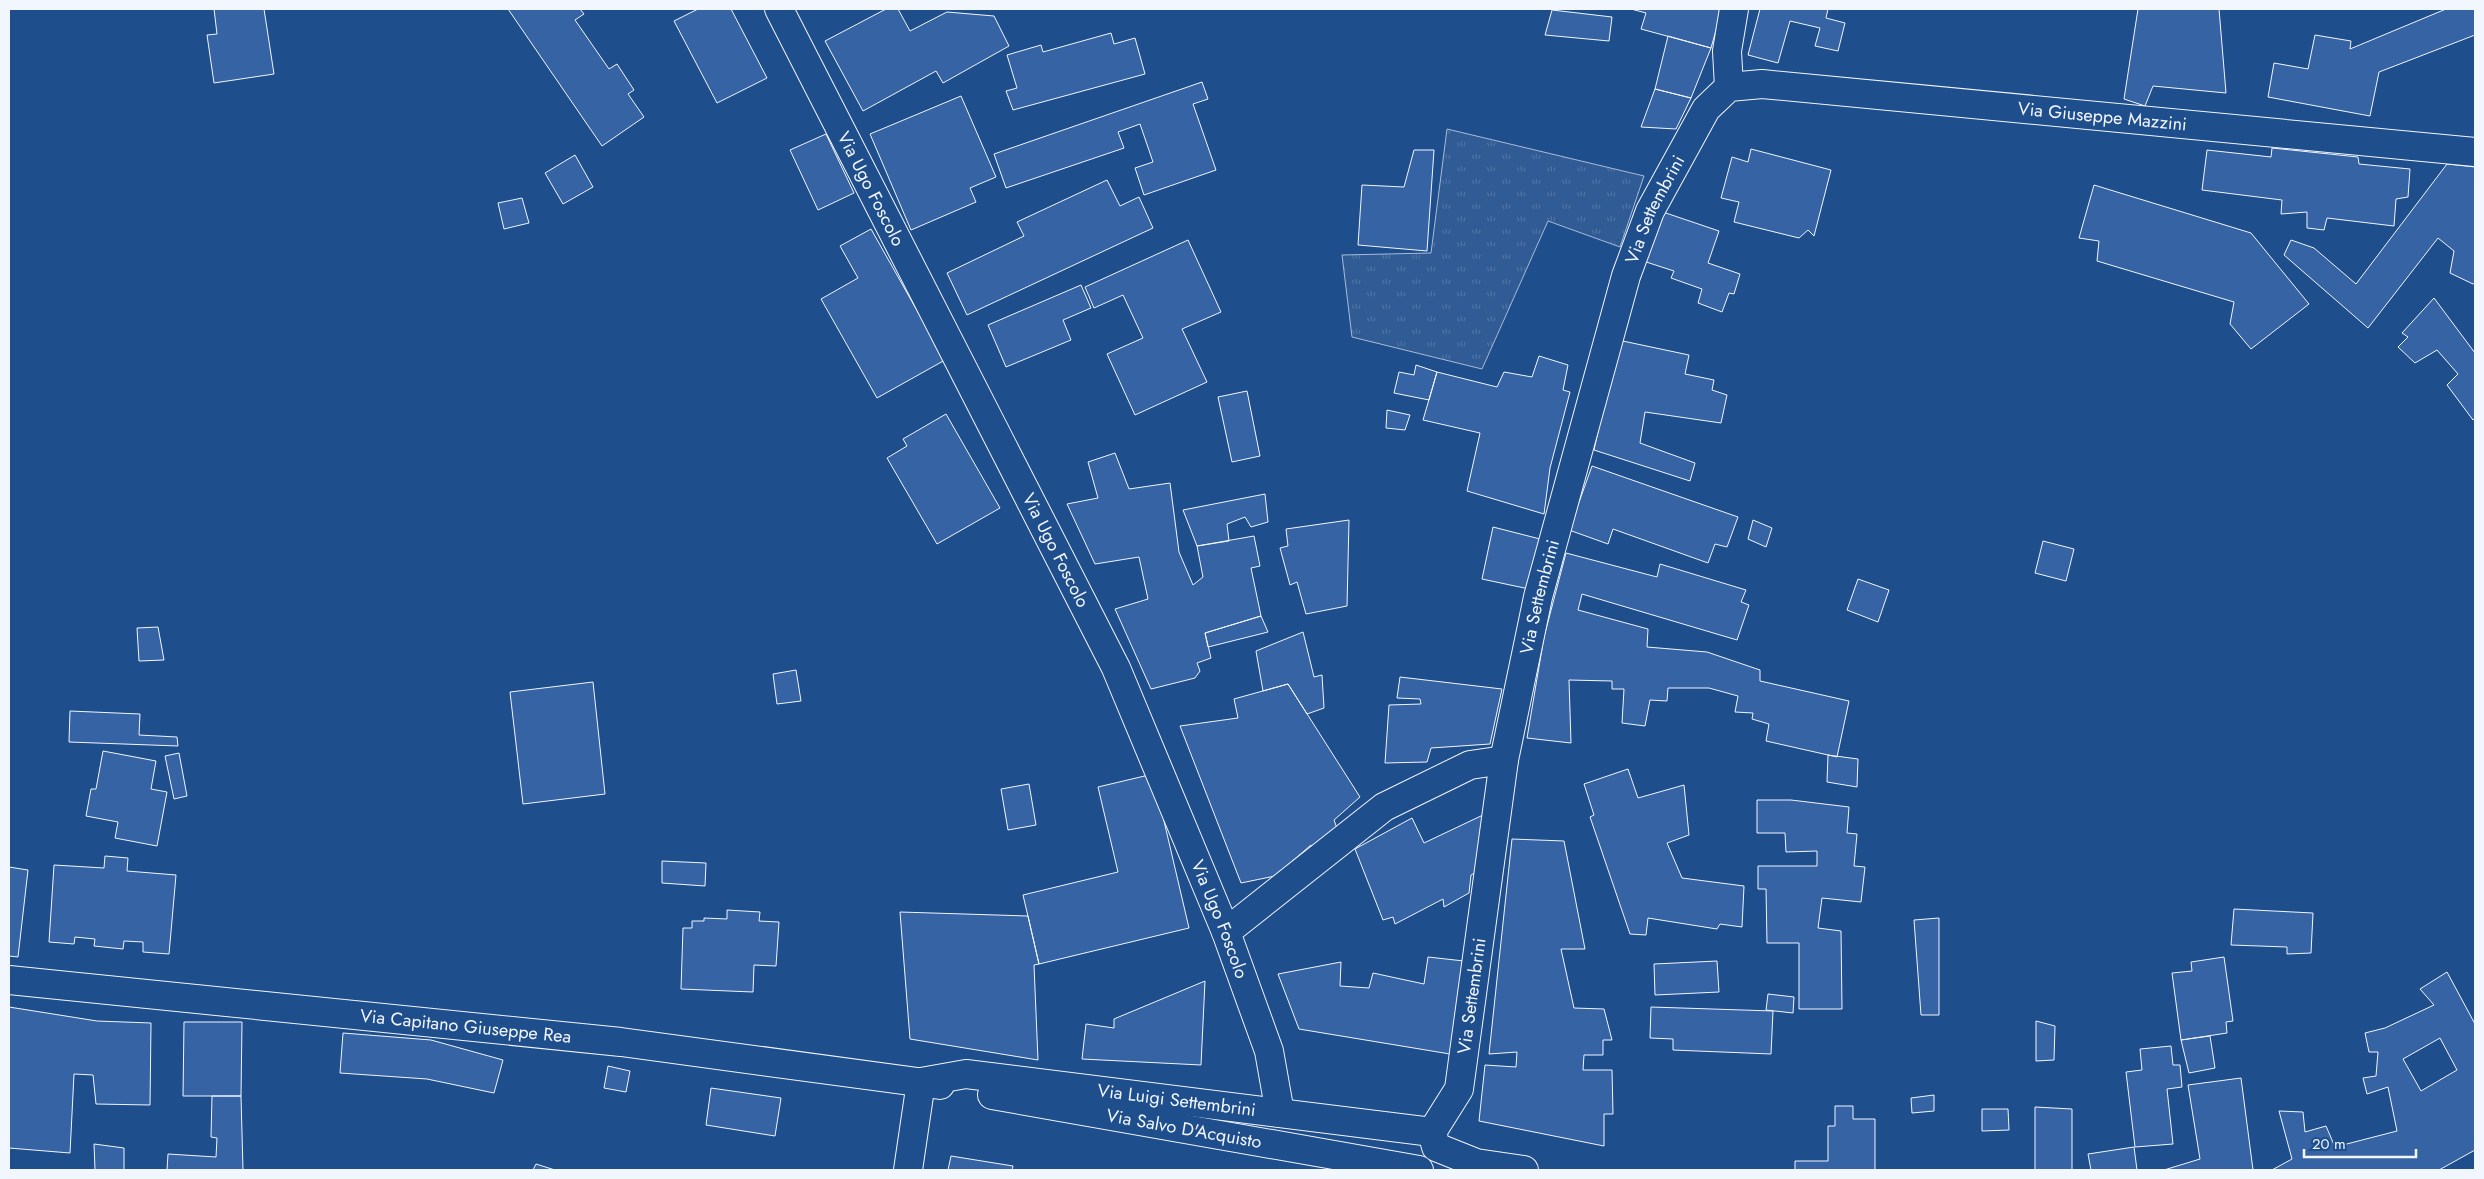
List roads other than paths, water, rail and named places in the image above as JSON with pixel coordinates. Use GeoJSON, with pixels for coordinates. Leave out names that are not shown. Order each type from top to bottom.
{"type":"FeatureCollection","features":[{"type":"Feature","properties":{"kind":"street","name":"Via Ugo Foscolo"},"geometry":{"type":"LineString","coordinates":[[779,9],[1116,668],[1226,932],[1269,1051],[1280,1113]]}},
{"type":"Feature","properties":{"kind":"street"},"geometry":{"type":"LineString","coordinates":[[1729,87],[1727,51],[1734,9]]}},
{"type":"Feature","properties":{"kind":"street","name":"Via Giuseppe Mazzini"},"geometry":{"type":"LineString","coordinates":[[1729,87],[1762,84],[2475,152]]}},
{"type":"Feature","properties":{"kind":"street","name":"Via Settembrini"},"geometry":{"type":"LineString","coordinates":[[1432,1132],[1460,1089],[1504,760],[1538,597],[1626,276],[1650,211],[1706,109],[1729,87]]}},
{"type":"Feature","properties":{"kind":"street"},"geometry":{"type":"LineString","coordinates":[[1226,932],[1384,807],[1470,765],[1504,760]]}},
{"type":"Feature","properties":{"kind":"street","name":"Via Capitano Giuseppe Rea"},"geometry":{"type":"LineString","coordinates":[[9,980],[611,1041],[921,1082]]}},
{"type":"Feature","properties":{"kind":"street","name":"Via Luigi Settembrini"},"geometry":{"type":"LineString","coordinates":[[921,1082],[966,1074],[1432,1132]]}},
{"type":"Feature","properties":{"kind":"street"},"geometry":{"type":"LineString","coordinates":[[908,1170],[921,1082]]}},
{"type":"Feature","properties":{"kind":"street","name":"Via Salvo D'Acquisto"},"geometry":{"type":"LineString","coordinates":[[921,1082],[1419,1170]]}},
{"type":"Feature","properties":{"kind":"street"},"geometry":{"type":"LineString","coordinates":[[1432,1132],[1436,1147],[1476,1163],[1524,1170]]}}]}
